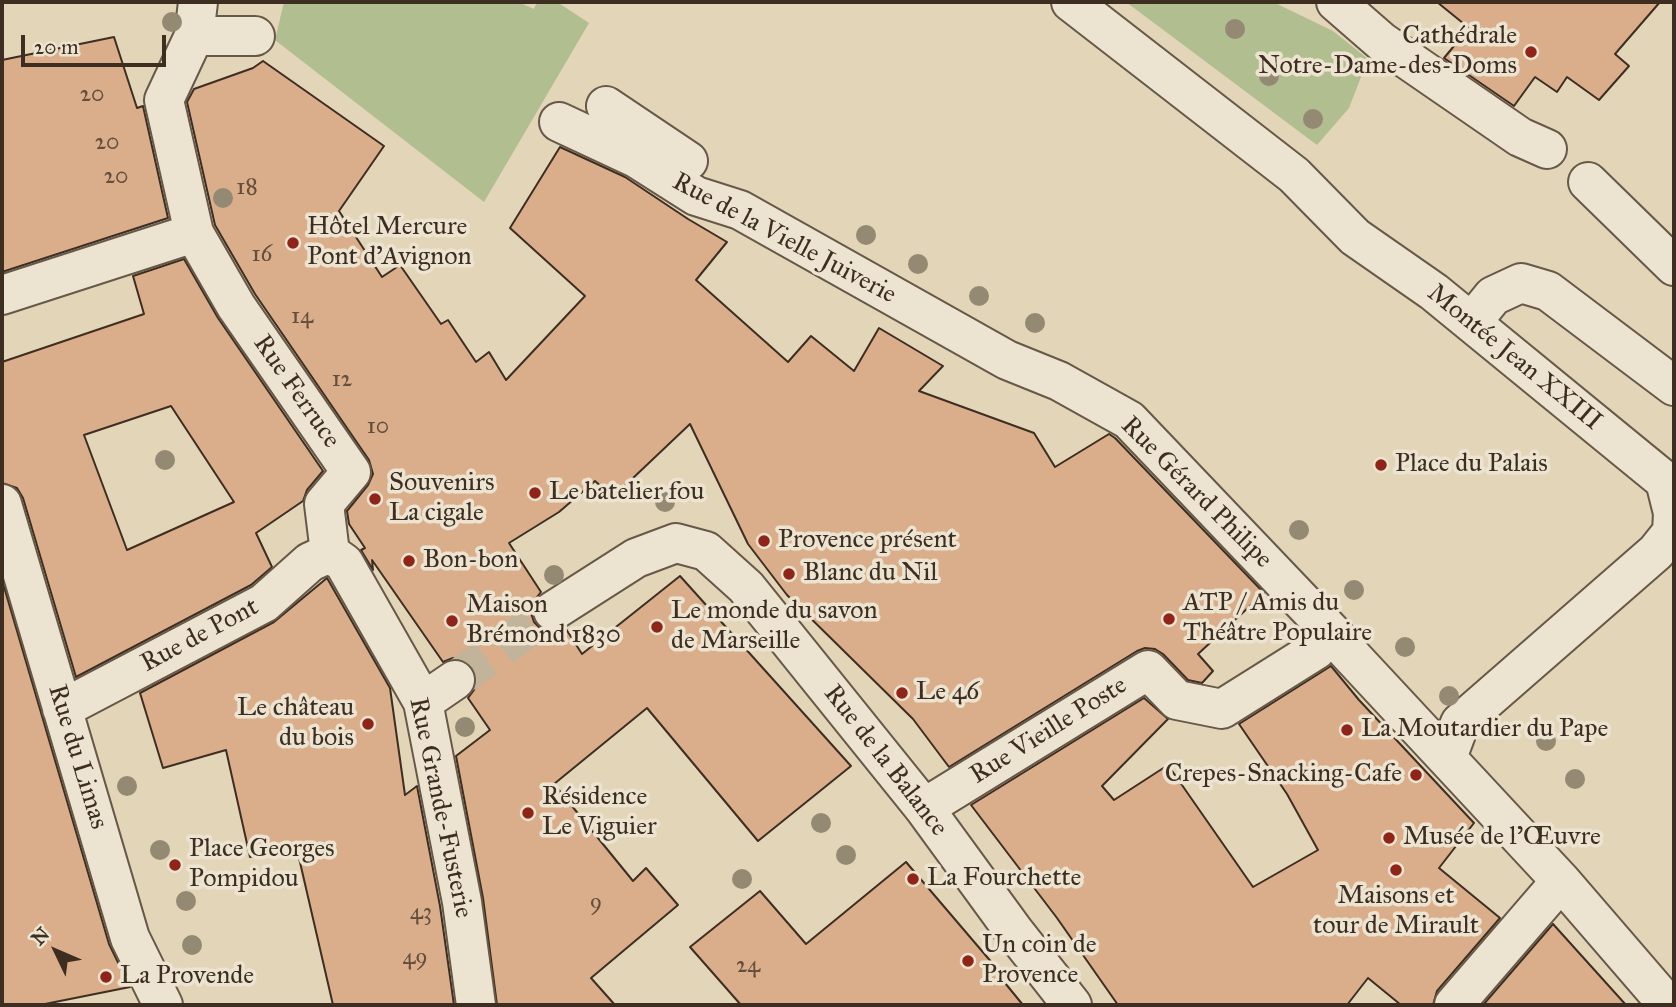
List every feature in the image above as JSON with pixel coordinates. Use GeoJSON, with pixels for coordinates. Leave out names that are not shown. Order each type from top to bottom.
{"type":"FeatureCollection","features":[{"type":"Feature","properties":{"kind":"street","name":"Montée Jean XXIII"},"geometry":{"type":"LineString","coordinates":[[1071,2],[1294,175],[1354,237],[1434,292],[1665,481],[1673,513],[1672,532],[1656,552],[1460,723],[1447,758]]}},
{"type":"Feature","properties":{"kind":"street"},"geometry":{"type":"LineString","coordinates":[[1336,2],[1382,42],[1520,137],[1547,149]]}},
{"type":"Feature","properties":{"kind":"street"},"geometry":{"type":"LineString","coordinates":[[196,19],[255,36]]}},
{"type":"Feature","properties":{"kind":"street","name":"Rue Ferruce"},"geometry":{"type":"LineString","coordinates":[[196,19],[164,100],[194,233],[236,306],[351,472],[324,503],[330,553]]}},
{"type":"Feature","properties":{"kind":"street"},"geometry":{"type":"LineString","coordinates":[[606,106],[710,176],[740,210]]}},
{"type":"Feature","properties":{"kind":"street","name":"Rue de la Vielle Juiverie"},"geometry":{"type":"LineString","coordinates":[[559,122],[636,158],[696,197],[740,210],[1007,360]]}},
{"type":"Feature","properties":{"kind":"street"},"geometry":{"type":"LineString","coordinates":[[1588,182],[1674,266]]}},
{"type":"Feature","properties":{"kind":"street"},"geometry":{"type":"LineString","coordinates":[[2,295],[194,233]]}},
{"type":"Feature","properties":{"kind":"street"},"geometry":{"type":"LineString","coordinates":[[1472,323],[1493,296],[1521,283],[1548,291],[1674,386]]}},
{"type":"Feature","properties":{"kind":"street","name":"Rue Gérard Philipe"},"geometry":{"type":"LineString","coordinates":[[1007,360],[1059,381],[1129,420],[1336,637],[1561,881],[1668,1005]]}},
{"type":"Feature","properties":{"kind":"street","name":"Rue du Limas"},"geometry":{"type":"LineString","coordinates":[[2,504],[131,938],[154,1003]]}},
{"type":"Feature","properties":{"kind":"street","name":"Rue de la Balance"},"geometry":{"type":"LineString","coordinates":[[553,611],[636,558],[676,544],[706,551],[746,587],[924,808],[1013,930],[1072,1005]]}},
{"type":"Feature","properties":{"kind":"street","name":"Rue Grande-Fusterie"},"geometry":{"type":"LineString","coordinates":[[330,553],[344,563],[423,702],[462,902],[476,1005]]}},
{"type":"Feature","properties":{"kind":"street","name":"Rue de Pont"},"geometry":{"type":"LineString","coordinates":[[62,709],[264,603],[310,562],[330,553]]}},
{"type":"Feature","properties":{"kind":"street","name":"Rue Vieille Poste"},"geometry":{"type":"LineString","coordinates":[[924,808],[1148,670],[1177,700],[1222,709],[1316,650]]}},
{"type":"Feature","properties":{"kind":"street"},"geometry":{"type":"LineString","coordinates":[[423,702],[455,680]]}},
{"type":"Feature","properties":{"kind":"street"},"geometry":{"type":"LineString","coordinates":[[1454,1005],[1561,881]]}},
{"type":"Feature","properties":{"kind":"green space"},"geometry":{"type":"Polygon","coordinates":[[[284,2],[518,2],[534,9],[537,2],[557,2],[589,23],[484,202],[275,40],[284,2]]]}},
{"type":"Feature","properties":{"kind":"green space"},"geometry":{"type":"Polygon","coordinates":[[[1126,2],[1273,2],[1333,31],[1368,59],[1349,108],[1317,145],[1126,2]]]}},
{"type":"Feature","properties":{"kind":"building","name":"Cathédrale Notre-Dame-des-Doms"},"geometry":{"type":"Polygon","coordinates":[[[1437,2],[1660,2],[1615,54],[1629,66],[1599,100],[1567,77],[1557,92],[1535,77],[1514,106],[1444,58],[1469,28],[1437,2]]]}},
{"type":"Feature","properties":{"kind":"building"},"geometry":{"type":"Polygon","coordinates":[[[114,37],[137,108],[143,106],[168,218],[2,272],[2,60],[114,37]]]}},
{"type":"Feature","properties":{"kind":"building"},"geometry":{"type":"Polygon","coordinates":[[[263,61],[384,146],[339,211],[382,277],[400,265],[441,324],[448,320],[476,362],[489,352],[506,380],[585,296],[510,228],[560,147],[625,177],[727,242],[696,280],[788,362],[811,336],[854,371],[879,328],[943,366],[919,391],[1034,433],[1055,467],[1109,434],[1264,593],[1198,654],[1213,671],[1202,683],[1188,680],[1163,654],[1155,649],[1145,648],[949,767],[913,719],[787,595],[748,544],[690,424],[613,497],[595,481],[559,512],[509,543],[541,592],[533,602],[531,613],[534,622],[542,630],[553,633],[566,629],[582,654],[680,576],[851,766],[758,841],[647,708],[554,784],[633,881],[646,868],[678,905],[591,978],[615,1005],[497,1005],[483,898],[456,756],[490,730],[468,698],[477,679],[473,668],[464,660],[453,658],[443,662],[372,560],[373,570],[361,550],[365,548],[349,524],[347,511],[368,485],[373,474],[369,460],[255,294],[215,225],[187,102],[194,89],[253,68],[263,61]]]}},
{"type":"Feature","properties":{"kind":"building"},"geometry":{"type":"Polygon","coordinates":[[[184,259],[218,318],[323,471],[307,490],[303,501],[256,533],[272,567],[251,585],[76,677],[23,498],[17,488],[2,483],[2,362],[144,314],[133,276],[184,259]],[[171,406],[84,435],[127,550],[234,502],[171,406]]]}},
{"type":"Feature","properties":{"kind":"building"},"geometry":{"type":"Polygon","coordinates":[[[327,578],[390,688],[405,795],[417,786],[440,906],[454,1005],[333,1005],[296,845],[250,857],[226,750],[163,768],[140,693],[274,622],[327,578]]]}},
{"type":"Feature","properties":{"kind":"building"},"geometry":{"type":"Polygon","coordinates":[[[2,580],[109,944],[130,987],[40,1005],[2,1005],[2,580]]]}},
{"type":"Feature","properties":{"kind":"building"},"geometry":{"type":"Polygon","coordinates":[[[1331,666],[1359,700],[1474,823],[1439,868],[1500,918],[1437,991],[1433,1005],[1401,1005],[1368,978],[1347,1005],[1118,1005],[1057,918],[971,805],[1144,698],[1168,719],[1102,786],[1114,800],[1168,765],[1253,887],[1318,850],[1287,794],[1239,724],[1331,666]]]}},
{"type":"Feature","properties":{"kind":"building"},"geometry":{"type":"Polygon","coordinates":[[[906,862],[999,971],[996,972],[1023,1005],[741,1005],[690,947],[760,891],[806,944],[906,862]]]}},
{"type":"Feature","properties":{"kind":"building"},"geometry":{"type":"Polygon","coordinates":[[[1553,924],[1626,1005],[1483,1005],[1553,924]]]}},
{"type":"Feature","properties":{"kind":"tunnel"},"geometry":{"type":"LineString","coordinates":[[455,680],[553,611]]}},
{"type":"Feature","properties":{"kind":"place","name":"Cathédrale Notre-Dame-des-Doms"},"geometry":{"type":"Point","coordinates":[1531,52]}},
{"type":"Feature","properties":{"kind":"place","name":"Hôtel Mercure Pont d'Avignon"},"geometry":{"type":"Point","coordinates":[293,243]}},
{"type":"Feature","properties":{"kind":"place","name":"Place du Palais"},"geometry":{"type":"Point","coordinates":[1381,465]}},
{"type":"Feature","properties":{"kind":"place","name":"Le batelier fou"},"geometry":{"type":"Point","coordinates":[535,493]}},
{"type":"Feature","properties":{"kind":"place","name":"Souvenirs La cigale"},"geometry":{"type":"Point","coordinates":[375,499]}},
{"type":"Feature","properties":{"kind":"place","name":"Provence présent"},"geometry":{"type":"Point","coordinates":[764,541]}},
{"type":"Feature","properties":{"kind":"place","name":"Bon-bon"},"geometry":{"type":"Point","coordinates":[409,561]}},
{"type":"Feature","properties":{"kind":"place","name":"Blanc du Nil"},"geometry":{"type":"Point","coordinates":[789,574]}},
{"type":"Feature","properties":{"kind":"place","name":"ATP / Amis du Théâtre Populaire"},"geometry":{"type":"Point","coordinates":[1169,619]}},
{"type":"Feature","properties":{"kind":"place","name":"Maison Brémond 1830"},"geometry":{"type":"Point","coordinates":[452,621]}},
{"type":"Feature","properties":{"kind":"place","name":"Le monde du savon de Marseille"},"geometry":{"type":"Point","coordinates":[657,627]}},
{"type":"Feature","properties":{"kind":"place","name":"Le 46"},"geometry":{"type":"Point","coordinates":[902,693]}},
{"type":"Feature","properties":{"kind":"place","name":"Le château du bois"},"geometry":{"type":"Point","coordinates":[368,724]}},
{"type":"Feature","properties":{"kind":"place","name":"La Moutardier du Pape"},"geometry":{"type":"Point","coordinates":[1347,730]}},
{"type":"Feature","properties":{"kind":"place","name":"Crepes-Snacking-Cafe"},"geometry":{"type":"Point","coordinates":[1416,775]}},
{"type":"Feature","properties":{"kind":"place","name":"Résidence Le Viguier"},"geometry":{"type":"Point","coordinates":[528,813]}},
{"type":"Feature","properties":{"kind":"place","name":"Musée de l'Œuvre"},"geometry":{"type":"Point","coordinates":[1389,838]}},
{"type":"Feature","properties":{"kind":"place","name":"Place Georges Pompidou"},"geometry":{"type":"Point","coordinates":[175,865]}},
{"type":"Feature","properties":{"kind":"place","name":"Maisons et tour de Mirault"},"geometry":{"type":"Point","coordinates":[1396,870]}},
{"type":"Feature","properties":{"kind":"place","name":"La Fourchette"},"geometry":{"type":"Point","coordinates":[913,879]}},
{"type":"Feature","properties":{"kind":"place","name":"Un coin de Provence"},"geometry":{"type":"Point","coordinates":[968,961]}},
{"type":"Feature","properties":{"kind":"place","name":"La Provende"},"geometry":{"type":"Point","coordinates":[106,977]}}]}
